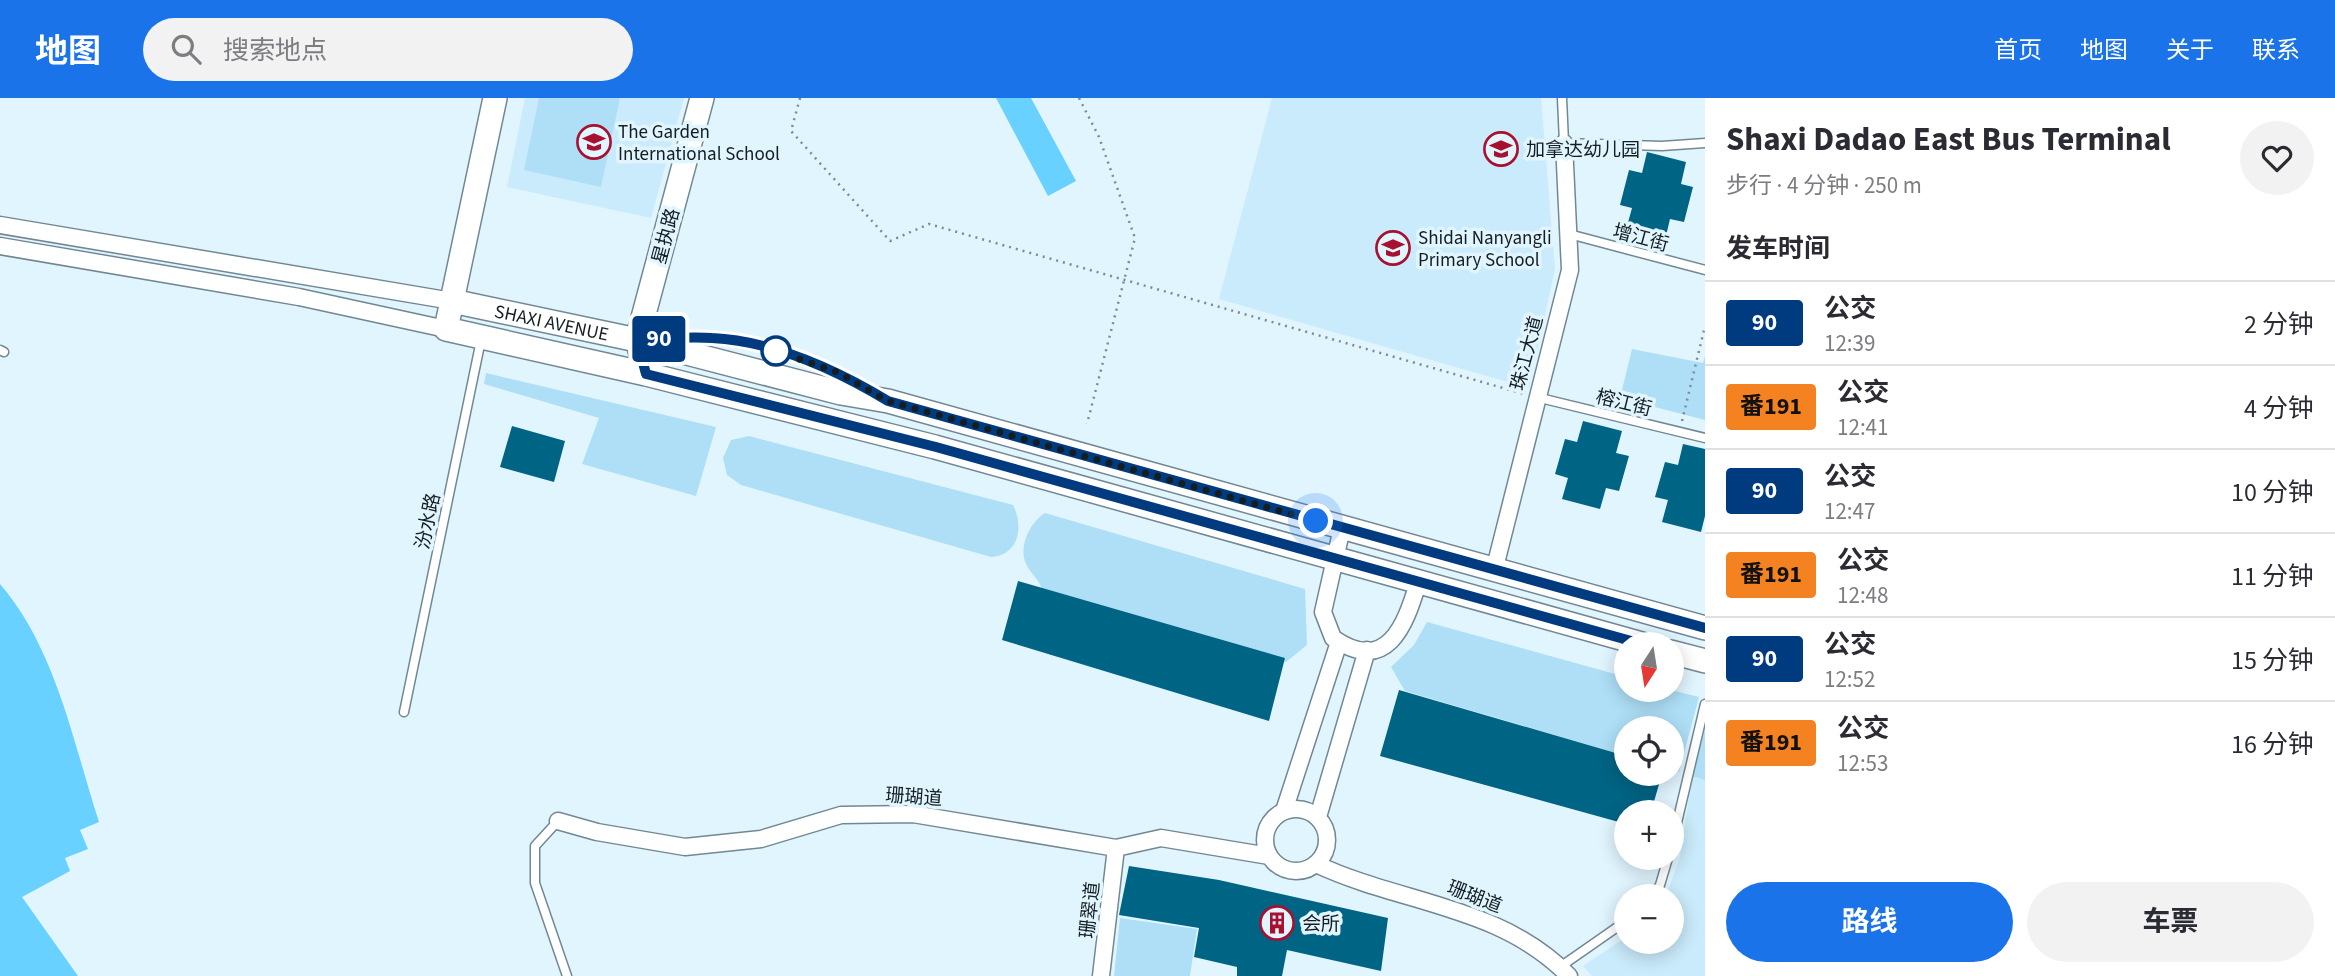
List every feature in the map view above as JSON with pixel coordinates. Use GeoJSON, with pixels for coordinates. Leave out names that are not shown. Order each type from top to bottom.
{"type":"FeatureCollection","features":[{"type":"Feature","properties":{"kind":"main road"},"geometry":{"type":"LineString","coordinates":[[446,329],[495,98]]}},
{"type":"Feature","properties":{"kind":"main road","name":"星执路"},"geometry":{"type":"LineString","coordinates":[[646,374],[637,340],[702,98]]}},
{"type":"Feature","properties":{"kind":"main road","name":"SHAXI AVENUE"},"geometry":{"type":"LineString","coordinates":[[452,302],[637,340],[841,393],[888,401],[1705,628]]}},
{"type":"Feature","properties":{"kind":"main road","name":"SHAXI AVENUE"},"geometry":{"type":"LineString","coordinates":[[446,329],[646,374],[936,447],[1614,636]]}},
{"type":"Feature","properties":{"kind":"main road"},"geometry":{"type":"LineString","coordinates":[[1684,655],[1705,661]]}},
{"type":"Feature","properties":{"kind":"street","name":"珠江大道"},"geometry":{"type":"LineString","coordinates":[[1494,571],[1535,397],[1570,270],[1564,143]]}},
{"type":"Feature","properties":{"kind":"street"},"geometry":{"type":"LineString","coordinates":[[0,225],[452,302]]}},
{"type":"Feature","properties":{"kind":"street"},"geometry":{"type":"LineString","coordinates":[[0,246],[299,297],[446,329]]}},
{"type":"Feature","properties":{"kind":"street"},"geometry":{"type":"LineString","coordinates":[[1342,528],[1323,612],[1328,630],[1339,642],[1367,650],[1386,647],[1394,640],[1407,618],[1418,583]]}},
{"type":"Feature","properties":{"kind":"street"},"geometry":{"type":"LineString","coordinates":[[1284,811],[1339,642]]}},
{"type":"Feature","properties":{"kind":"street"},"geometry":{"type":"LineString","coordinates":[[1318,817],[1367,650]]}},
{"type":"Feature","properties":{"kind":"street"},"geometry":{"type":"LineString","coordinates":[[1302,810],[1318,817],[1325,828],[1327,841],[1324,854],[1316,864],[1304,870],[1291,871],[1279,866],[1269,856],[1265,844],[1267,830],[1273,819],[1284,811],[1302,810]]}},
{"type":"Feature","properties":{"kind":"street","name":"珊瑚道"},"geometry":{"type":"LineString","coordinates":[[558,821],[597,832],[685,847],[761,839],[841,815],[912,814],[1116,848],[1161,838],[1269,856]]}},
{"type":"Feature","properties":{"kind":"street","name":"珊翠道"},"geometry":{"type":"LineString","coordinates":[[1101,976],[1116,848]]}},
{"type":"Feature","properties":{"kind":"street","name":"珊瑚道"},"geometry":{"type":"LineString","coordinates":[[1316,864],[1352,881],[1479,917],[1529,943],[1564,971]]}},
{"type":"Feature","properties":{"kind":"lane"},"geometry":{"type":"LineString","coordinates":[[1562,98],[1564,143],[1662,146],[1705,143]]}},
{"type":"Feature","properties":{"kind":"lane","name":"增江街"},"geometry":{"type":"LineString","coordinates":[[1569,234],[1705,270]]}},
{"type":"Feature","properties":{"kind":"lane","name":"汾水路"},"geometry":{"type":"LineString","coordinates":[[404,712],[481,337]]}},
{"type":"Feature","properties":{"kind":"lane","name":"榕江街"},"geometry":{"type":"LineString","coordinates":[[1535,397],[1705,438]]}},
{"type":"Feature","properties":{"kind":"lane"},"geometry":{"type":"LineString","coordinates":[[1682,800],[1705,704]]}},
{"type":"Feature","properties":{"kind":"lane"},"geometry":{"type":"LineString","coordinates":[[558,821],[535,846],[535,883],[567,976]]}},
{"type":"Feature","properties":{"kind":"lane"},"geometry":{"type":"LineString","coordinates":[[1564,971],[1614,931]]}},
{"type":"Feature","properties":{"kind":"path"},"geometry":{"type":"LineString","coordinates":[[800,98],[791,131],[890,241],[929,223],[1535,397]]}},
{"type":"Feature","properties":{"kind":"path"},"geometry":{"type":"LineString","coordinates":[[1079,98],[1099,137],[1135,238],[1087,424]]}},
{"type":"Feature","properties":{"kind":"path"},"geometry":{"type":"LineString","coordinates":[[1679,432],[1705,326]]}},
{"type":"Feature","properties":{"kind":"shaded area","name":"The Garden International School"},"geometry":{"type":"Polygon","coordinates":[[[525,98],[684,98],[651,218],[507,187],[525,98]]]}},
{"type":"Feature","properties":{"kind":"shaded area"},"geometry":{"type":"Polygon","coordinates":[[[539,98],[620,98],[601,187],[524,170],[539,98]]]}},
{"type":"Feature","properties":{"kind":"shaded area","name":"Shidai Nanyangli Primary School"},"geometry":{"type":"Polygon","coordinates":[[[1272,98],[1541,98],[1555,269],[1529,388],[1219,299],[1272,98]]]}},
{"type":"Feature","properties":{"kind":"shaded area"},"geometry":{"type":"Polygon","coordinates":[[[1632,349],[1703,363],[1705,356],[1705,420],[1620,398],[1632,349]]]}},
{"type":"Feature","properties":{"kind":"shaded area"},"geometry":{"type":"Polygon","coordinates":[[[486,373],[716,427],[696,496],[582,464],[599,418],[484,384],[486,373]]]}},
{"type":"Feature","properties":{"kind":"shaded area"},"geometry":{"type":"Polygon","coordinates":[[[749,436],[1013,505],[1018,522],[1017,538],[1008,551],[991,557],[741,485],[727,475],[723,458],[731,440],[749,436]]]}},
{"type":"Feature","properties":{"kind":"shaded area"},"geometry":{"type":"Polygon","coordinates":[[[1045,513],[1305,589],[1307,645],[1286,662],[1043,594],[1026,564],[1023,550],[1030,529],[1045,513]]]}},
{"type":"Feature","properties":{"kind":"shaded area"},"geometry":{"type":"Polygon","coordinates":[[[1427,622],[1614,674],[1614,702],[1684,702],[1684,693],[1699,697],[1684,753],[1684,716],[1614,716],[1614,752],[1405,691],[1391,667],[1414,645],[1427,622]]]}},
{"type":"Feature","properties":{"kind":"shaded area"},"geometry":{"type":"Polygon","coordinates":[[[1705,729],[1705,780],[1692,776],[1705,729]]]}},
{"type":"Feature","properties":{"kind":"shaded area"},"geometry":{"type":"Polygon","coordinates":[[[1692,776],[1705,780],[1705,976],[1592,976],[1583,966],[1614,945],[1614,954],[1684,954],[1684,884],[1670,884],[1675,870],[1684,870],[1684,830],[1692,776]]]}},
{"type":"Feature","properties":{"kind":"shaded area"},"geometry":{"type":"Polygon","coordinates":[[[1120,918],[1197,929],[1190,976],[1114,976],[1120,918]]]}},
{"type":"Feature","properties":{"kind":"water"},"geometry":{"type":"Polygon","coordinates":[[[996,98],[1031,98],[1076,181],[1048,196],[996,98]]]}},
{"type":"Feature","properties":{"kind":"water"},"geometry":{"type":"Polygon","coordinates":[[[0,584],[35,637],[49,667],[61,697],[99,822],[80,830],[88,849],[65,858],[70,871],[22,897],[78,976],[0,976],[0,584]]]}},
{"type":"Feature","properties":{"kind":"building"},"geometry":{"type":"Polygon","coordinates":[[[1647,152],[1686,162],[1681,184],[1693,187],[1684,222],[1670,219],[1665,240],[1626,230],[1632,208],[1620,205],[1629,170],[1642,173],[1647,152]]]}},
{"type":"Feature","properties":{"kind":"building"},"geometry":{"type":"Polygon","coordinates":[[[1583,421],[1622,431],[1616,453],[1629,456],[1619,491],[1606,488],[1600,509],[1562,499],[1568,478],[1555,474],[1565,439],[1577,442],[1583,421]]]}},
{"type":"Feature","properties":{"kind":"building"},"geometry":{"type":"Polygon","coordinates":[[[512,426],[565,441],[554,482],[500,467],[512,426]]]}},
{"type":"Feature","properties":{"kind":"building"},"geometry":{"type":"Polygon","coordinates":[[[1683,444],[1705,449],[1705,516],[1701,532],[1662,522],[1668,500],[1655,497],[1665,462],[1678,465],[1683,444]]]}},
{"type":"Feature","properties":{"kind":"building"},"geometry":{"type":"Polygon","coordinates":[[[1018,581],[1285,658],[1269,721],[1002,640],[1018,581]]]}},
{"type":"Feature","properties":{"kind":"building"},"geometry":{"type":"Polygon","coordinates":[[[1399,690],[1614,753],[1614,786],[1659,786],[1654,800],[1614,800],[1614,821],[1380,756],[1399,690]]]}},
{"type":"Feature","properties":{"kind":"building","name":"会所"},"geometry":{"type":"Polygon","coordinates":[[[1129,866],[1219,880],[1388,918],[1381,971],[1287,950],[1282,976],[1237,976],[1237,967],[1194,957],[1199,928],[1119,915],[1129,866]]]}},
{"type":"Feature","properties":{"kind":"bus line","name":"90"},"geometry":{"type":"LineString","coordinates":[[1614,636],[936,447],[646,374],[637,340],[711,338],[732,340],[776,351],[837,372],[888,401],[1705,628]]}},
{"type":"Feature","properties":{"kind":"place","name":"The Garden International School"},"geometry":{"type":"Point","coordinates":[594,142]}},
{"type":"Feature","properties":{"kind":"place","name":"加拿达幼儿园"},"geometry":{"type":"Point","coordinates":[1501,149]}},
{"type":"Feature","properties":{"kind":"place","name":"Shidai Nanyangli Primary School"},"geometry":{"type":"Point","coordinates":[1393,248]}},
{"type":"Feature","properties":{"kind":"place","name":"会所"},"geometry":{"type":"Point","coordinates":[1277,923]}},
{"type":"Feature","properties":{"kind":"route"},"geometry":{"type":"LineString","coordinates":[[776,351],[837,372],[888,401],[1316,521]]}}]}
